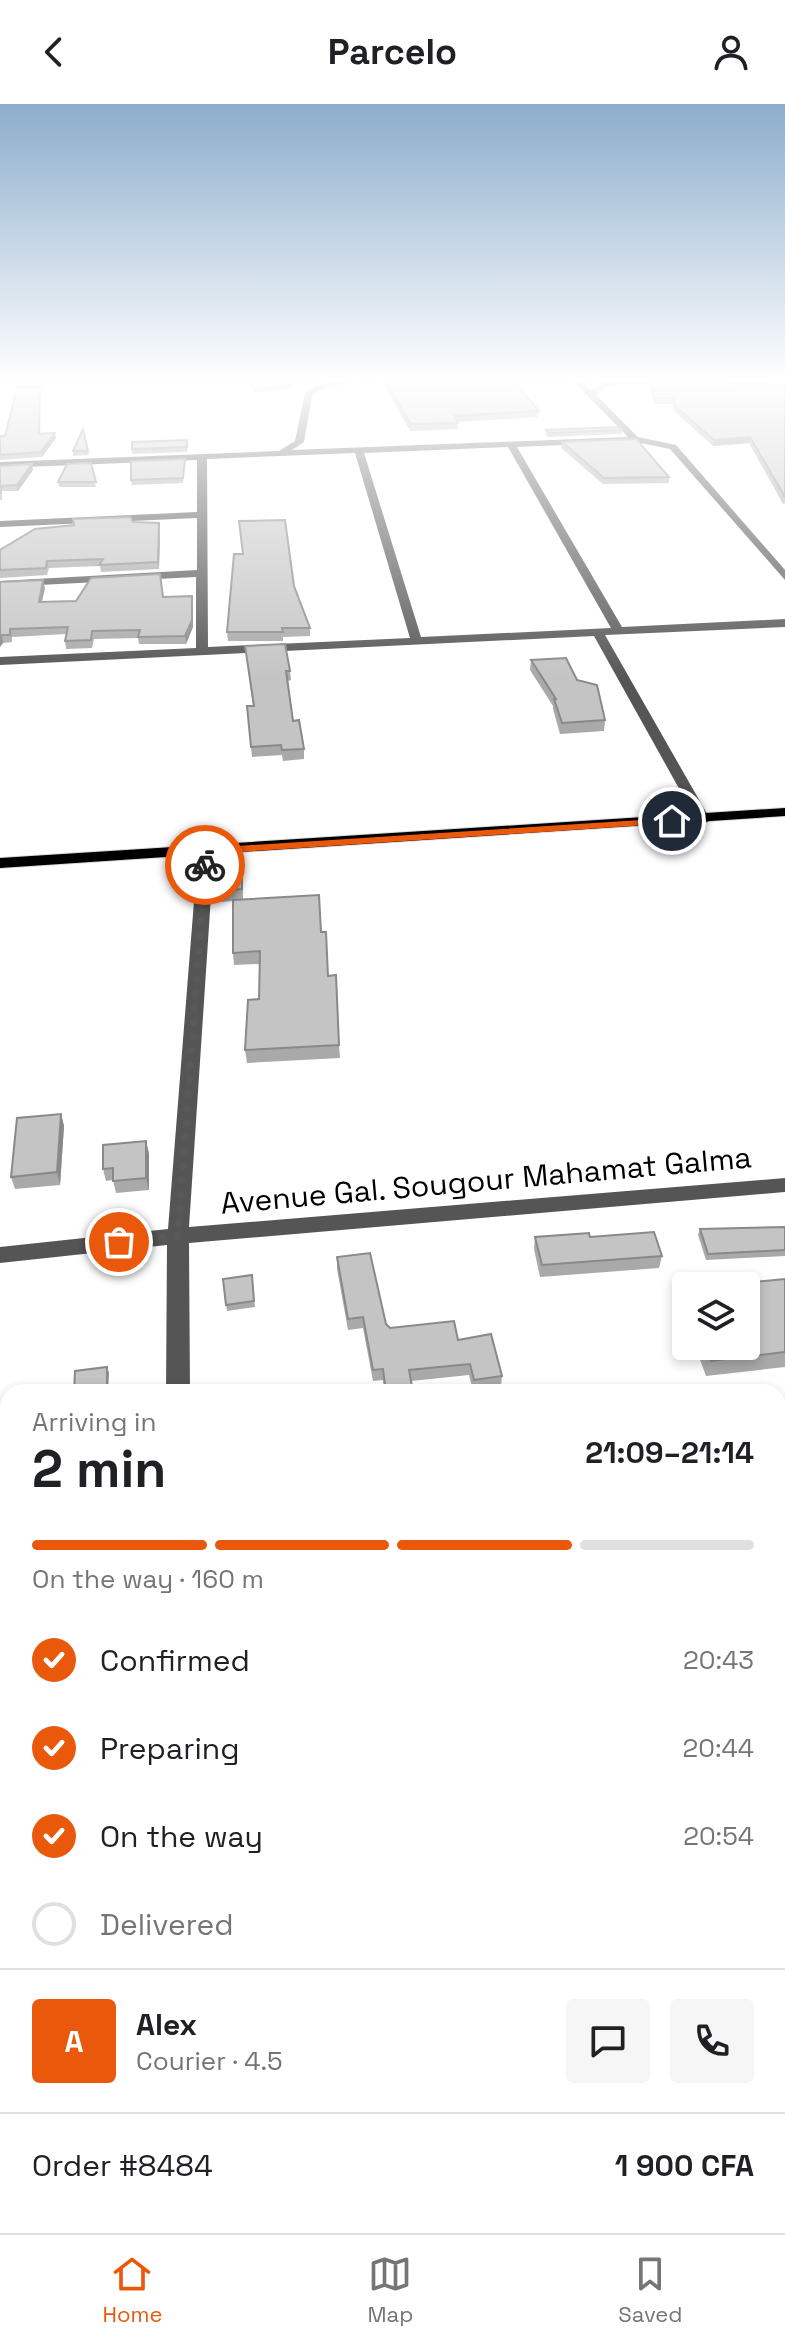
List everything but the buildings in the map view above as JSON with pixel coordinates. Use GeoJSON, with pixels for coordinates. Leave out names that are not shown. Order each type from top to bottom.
{"type":"FeatureCollection","features":[{"type":"Feature","properties":{"kind":"main road"},"geometry":{"type":"LineString","coordinates":[[0,863],[785,812]]}},
{"type":"Feature","properties":{"kind":"street"},"geometry":{"type":"LineString","coordinates":[[201,480],[202,650]]}},
{"type":"Feature","properties":{"kind":"street"},"geometry":{"type":"LineString","coordinates":[[368,480],[416,639]]}},
{"type":"Feature","properties":{"kind":"street"},"geometry":{"type":"LineString","coordinates":[[532,480],[618,630]]}},
{"type":"Feature","properties":{"kind":"street"},"geometry":{"type":"LineString","coordinates":[[702,480],[785,577]]}},
{"type":"Feature","properties":{"kind":"street"},"geometry":{"type":"LineString","coordinates":[[0,524],[200,515]]}},
{"type":"Feature","properties":{"kind":"street"},"geometry":{"type":"LineString","coordinates":[[0,584],[201,573]]}},
{"type":"Feature","properties":{"kind":"street"},"geometry":{"type":"LineString","coordinates":[[0,661],[785,623]]}},
{"type":"Feature","properties":{"kind":"street"},"geometry":{"type":"LineString","coordinates":[[597,631],[703,819]]}},
{"type":"Feature","properties":{"kind":"street"},"geometry":{"type":"LineString","coordinates":[[178,1384],[178,1236],[206,851]]}},
{"type":"Feature","properties":{"kind":"street","name":"Avenue Gal. Sougour Mahamat Galma"},"geometry":{"type":"LineString","coordinates":[[0,1255],[178,1236],[785,1185]]}},
{"type":"Feature","properties":{"kind":"way so far"},"geometry":{"type":"LineString","coordinates":[[119,1242],[178,1236],[205,865]]}},
{"type":"Feature","properties":{"kind":"route"},"geometry":{"type":"LineString","coordinates":[[205,865],[206,851],[672,821]]}}]}
